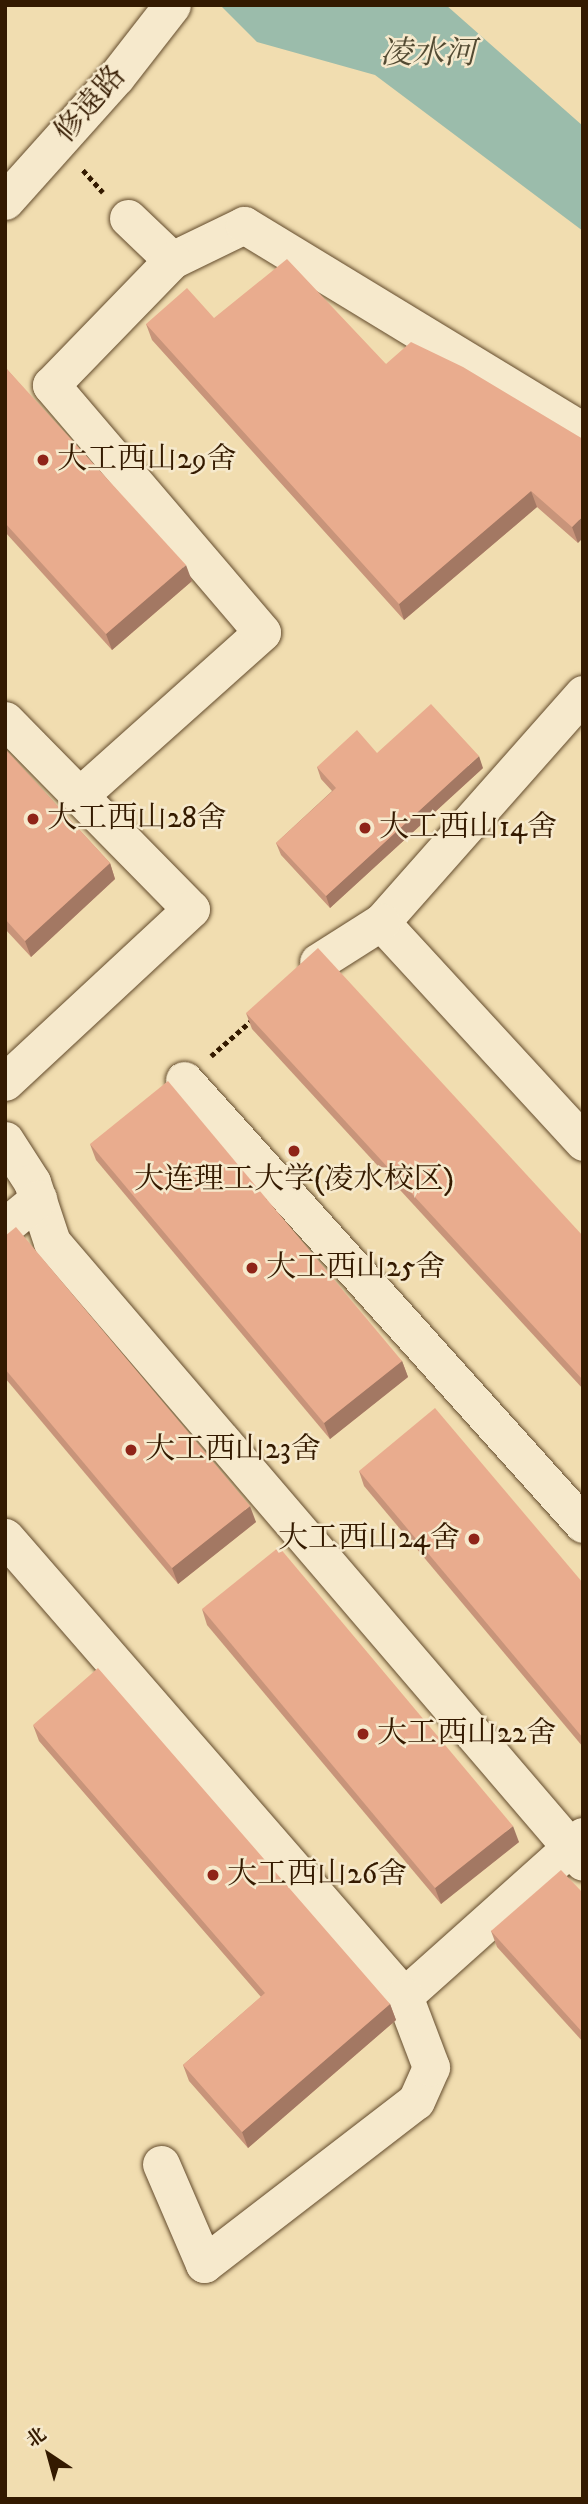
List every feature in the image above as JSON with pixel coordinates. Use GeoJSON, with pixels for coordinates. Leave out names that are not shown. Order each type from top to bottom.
{"type":"FeatureCollection","features":[{"type":"Feature","properties":{"kind":"street","name":"修遠路"},"geometry":{"type":"LineString","coordinates":[[5,201],[116,77],[172,5]]}},
{"type":"Feature","properties":{"kind":"street"},"geometry":{"type":"LineString","coordinates":[[128,218],[172,260]]}},
{"type":"Feature","properties":{"kind":"street"},"geometry":{"type":"LineString","coordinates":[[80,795],[262,632],[51,385],[172,260],[244,225],[583,431]]}},
{"type":"Feature","properties":{"kind":"street"},"geometry":{"type":"LineString","coordinates":[[318,962],[381,922],[582,696]]}},
{"type":"Feature","properties":{"kind":"street"},"geometry":{"type":"LineString","coordinates":[[5,720],[191,909],[5,1082]]}},
{"type":"Feature","properties":{"kind":"street"},"geometry":{"type":"LineString","coordinates":[[381,922],[583,1142]]}},
{"type":"Feature","properties":{"kind":"street"},"geometry":{"type":"LineString","coordinates":[[184,1080],[583,1524]]}},
{"type":"Feature","properties":{"kind":"street"},"geometry":{"type":"LineString","coordinates":[[5,1140],[32,1182],[52,1242],[578,1848],[404,1996]]}},
{"type":"Feature","properties":{"kind":"street"},"geometry":{"type":"LineString","coordinates":[[5,1226],[38,1199]]}},
{"type":"Feature","properties":{"kind":"street"},"geometry":{"type":"LineString","coordinates":[[5,1537],[404,1996],[431,2067],[416,2101],[204,2264],[160,2164]]}},
{"type":"Feature","properties":{"kind":"path"},"geometry":{"type":"LineString","coordinates":[[58,142],[128,218]]}},
{"type":"Feature","properties":{"kind":"path"},"geometry":{"type":"LineString","coordinates":[[184,1080],[256,1017]]}},
{"type":"Feature","properties":{"kind":"water","name":"凌水河"},"geometry":{"type":"Polygon","coordinates":[[[220,5],[446,5],[583,126],[583,231],[375,75],[257,42],[220,5]]]}},
{"type":"Feature","properties":{"kind":"building"},"geometry":{"type":"Polygon","coordinates":[[[287,259],[386,364],[411,342],[463,367],[583,439],[583,516],[572,527],[531,491],[399,604],[146,324],[187,288],[214,318],[287,259]]]}},
{"type":"Feature","properties":{"kind":"building","name":"大工西山29舍"},"geometry":{"type":"Polygon","coordinates":[[[5,367],[186,565],[106,634],[5,523],[5,367]]]}},
{"type":"Feature","properties":{"kind":"building","name":"大工西山14舍"},"geometry":{"type":"Polygon","coordinates":[[[431,704],[479,756],[326,896],[276,843],[336,788],[317,767],[357,730],[377,753],[431,704]]]}},
{"type":"Feature","properties":{"kind":"building","name":"大工西山28舍"},"geometry":{"type":"Polygon","coordinates":[[[5,749],[110,863],[25,941],[5,919],[5,749]]]}},
{"type":"Feature","properties":{"kind":"building"},"geometry":{"type":"Polygon","coordinates":[[[318,948],[583,1236],[583,1380],[246,1013],[318,948]]]}},
{"type":"Feature","properties":{"kind":"building","name":"大工西山25舍"},"geometry":{"type":"Polygon","coordinates":[[[168,1081],[402,1361],[324,1423],[90,1144],[168,1081]]]}},
{"type":"Feature","properties":{"kind":"building","name":"大工西山23舍"},"geometry":{"type":"Polygon","coordinates":[[[16,1227],[250,1506],[172,1568],[5,1369],[5,1236],[16,1227]]]}},
{"type":"Feature","properties":{"kind":"building","name":"大工西山24舍"},"geometry":{"type":"Polygon","coordinates":[[[435,1408],[583,1583],[583,1738],[359,1471],[435,1408]]]}},
{"type":"Feature","properties":{"kind":"building","name":"大工西山22舍"},"geometry":{"type":"Polygon","coordinates":[[[279,1547],[513,1826],[435,1888],[202,1609],[279,1547]]]}},
{"type":"Feature","properties":{"kind":"building","name":"大工西山26舍"},"geometry":{"type":"Polygon","coordinates":[[[98,1668],[390,2004],[242,2132],[183,2065],[265,1993],[33,1725],[98,1668]]]}},
{"type":"Feature","properties":{"kind":"building"},"geometry":{"type":"Polygon","coordinates":[[[561,1870],[583,1893],[583,2033],[491,1931],[561,1870]]]}},
{"type":"Feature","properties":{"kind":"place","name":"大工西山29舍"},"geometry":{"type":"Point","coordinates":[43,460]}},
{"type":"Feature","properties":{"kind":"place","name":"大工西山28舍"},"geometry":{"type":"Point","coordinates":[33,819]}},
{"type":"Feature","properties":{"kind":"place","name":"大工西山14舍"},"geometry":{"type":"Point","coordinates":[365,828]}},
{"type":"Feature","properties":{"kind":"place","name":"大连理工大学(凌水校区)"},"geometry":{"type":"Point","coordinates":[294,1151]}},
{"type":"Feature","properties":{"kind":"place","name":"大工西山25舍"},"geometry":{"type":"Point","coordinates":[252,1268]}},
{"type":"Feature","properties":{"kind":"place","name":"大工西山23舍"},"geometry":{"type":"Point","coordinates":[131,1450]}},
{"type":"Feature","properties":{"kind":"place","name":"大工西山24舍"},"geometry":{"type":"Point","coordinates":[474,1539]}},
{"type":"Feature","properties":{"kind":"place","name":"大工西山22舍"},"geometry":{"type":"Point","coordinates":[363,1734]}},
{"type":"Feature","properties":{"kind":"place","name":"大工西山26舍"},"geometry":{"type":"Point","coordinates":[213,1875]}}]}
